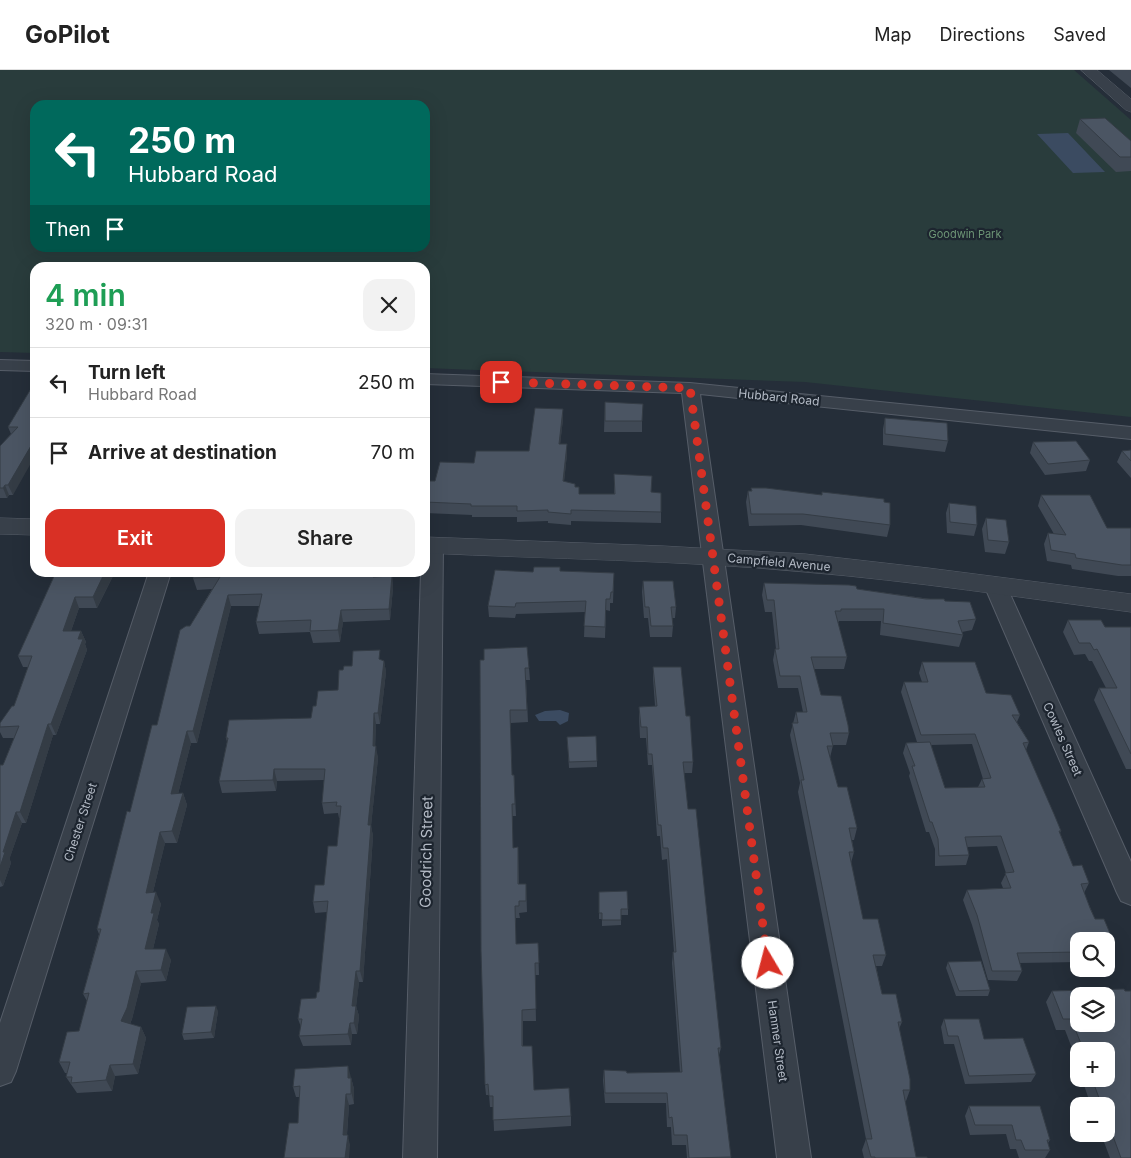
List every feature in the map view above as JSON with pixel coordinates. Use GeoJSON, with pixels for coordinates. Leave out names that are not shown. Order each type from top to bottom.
{"type":"FeatureCollection","features":[{"type":"Feature","properties":{"kind":"street"},"geometry":{"type":"LineString","coordinates":[[1088,70],[1131,107]]}},
{"type":"Feature","properties":{"kind":"street"},"geometry":{"type":"LineString","coordinates":[[0,380],[5,365],[30,366]]}},
{"type":"Feature","properties":{"kind":"street","name":"Hubbard Road"},"geometry":{"type":"LineString","coordinates":[[430,379],[690,388],[1131,433]]}},
{"type":"Feature","properties":{"kind":"street","name":"Hanmer Street"},"geometry":{"type":"LineString","coordinates":[[690,388],[794,1158]]}},
{"type":"Feature","properties":{"kind":"street"},"geometry":{"type":"LineString","coordinates":[[0,526],[30,527]]}},
{"type":"Feature","properties":{"kind":"street","name":"Campfield Avenue"},"geometry":{"type":"LineString","coordinates":[[430,545],[712,556],[895,572],[1131,603]]}},
{"type":"Feature","properties":{"kind":"street","name":"Chester Street"},"geometry":{"type":"LineString","coordinates":[[0,1072],[158,577]]}},
{"type":"Feature","properties":{"kind":"street","name":"Goodrich Street"},"geometry":{"type":"LineString","coordinates":[[420,1158],[429,577]]}},
{"type":"Feature","properties":{"kind":"street","name":"Cowles Street"},"geometry":{"type":"LineString","coordinates":[[995,585],[1131,893]]}},
{"type":"Feature","properties":{"kind":"green space","name":"Goodwin Park"},"geometry":{"type":"Polygon","coordinates":[[[0,70],[1074,70],[1131,120],[1131,417],[805,382],[430,368],[430,262],[30,262],[30,353],[0,352],[0,70]]]}},
{"type":"Feature","properties":{"kind":"water"},"geometry":{"type":"Polygon","coordinates":[[[1068,133],[1105,172],[1073,173],[1037,134],[1068,133]]]}},
{"type":"Feature","properties":{"kind":"water"},"geometry":{"type":"Polygon","coordinates":[[[560,710],[569,713],[568,721],[560,725],[556,721],[539,721],[535,715],[545,711],[560,710]]]}},
{"type":"Feature","properties":{"kind":"building"},"geometry":{"type":"Polygon","coordinates":[[[1105,118],[1131,141],[1131,157],[1120,157],[1080,119],[1105,118]]]}},
{"type":"Feature","properties":{"kind":"building"},"geometry":{"type":"Polygon","coordinates":[[[30,390],[30,448],[8,485],[0,488],[0,446],[18,427],[8,427],[30,390]]]}},
{"type":"Feature","properties":{"kind":"building"},"geometry":{"type":"Polygon","coordinates":[[[605,402],[643,404],[642,421],[605,421],[605,402]]]}},
{"type":"Feature","properties":{"kind":"building"},"geometry":{"type":"Polygon","coordinates":[[[535,408],[563,409],[559,444],[567,444],[563,481],[579,487],[579,494],[615,494],[614,474],[652,476],[651,492],[661,493],[661,512],[571,510],[571,514],[548,512],[548,510],[517,511],[517,506],[471,506],[471,504],[430,502],[430,481],[435,481],[440,462],[474,463],[476,451],[529,451],[535,408]]]}},
{"type":"Feature","properties":{"kind":"building"},"geometry":{"type":"Polygon","coordinates":[[[885,418],[947,423],[948,441],[885,434],[885,418]]]}},
{"type":"Feature","properties":{"kind":"building"},"geometry":{"type":"Polygon","coordinates":[[[1076,441],[1090,460],[1048,464],[1033,442],[1076,441]]]}},
{"type":"Feature","properties":{"kind":"building"},"geometry":{"type":"Polygon","coordinates":[[[1131,450],[1131,461],[1122,451],[1131,450]]]}},
{"type":"Feature","properties":{"kind":"building"},"geometry":{"type":"Polygon","coordinates":[[[751,488],[822,495],[822,492],[884,499],[884,502],[890,503],[890,525],[803,514],[751,514],[748,491],[752,491],[751,488]]]}},
{"type":"Feature","properties":{"kind":"building"},"geometry":{"type":"Polygon","coordinates":[[[1041,495],[1090,495],[1107,528],[1131,528],[1131,565],[1076,558],[1075,554],[1051,550],[1048,533],[1066,535],[1041,495]]]}},
{"type":"Feature","properties":{"kind":"building"},"geometry":{"type":"Polygon","coordinates":[[[949,503],[976,506],[977,525],[950,522],[949,503]]]}},
{"type":"Feature","properties":{"kind":"building"},"geometry":{"type":"Polygon","coordinates":[[[986,518],[1006,520],[1009,542],[988,540],[986,518]]]}},
{"type":"Feature","properties":{"kind":"building"},"geometry":{"type":"Polygon","coordinates":[[[534,567],[560,567],[560,571],[614,573],[613,592],[611,592],[610,599],[606,599],[605,627],[584,626],[586,601],[516,603],[515,607],[488,606],[495,570],[533,572],[534,567]]]}},
{"type":"Feature","properties":{"kind":"building"},"geometry":{"type":"Polygon","coordinates":[[[54,577],[103,577],[93,597],[75,597],[63,631],[81,631],[78,639],[83,639],[51,724],[48,724],[20,812],[16,812],[0,867],[0,765],[3,765],[19,726],[0,727],[0,723],[12,706],[14,706],[32,656],[18,656],[54,577]]]}},
{"type":"Feature","properties":{"kind":"building"},"geometry":{"type":"Polygon","coordinates":[[[220,577],[392,577],[389,609],[341,610],[338,630],[310,631],[311,620],[256,622],[262,594],[228,595],[193,731],[187,731],[171,794],[183,793],[172,831],[160,832],[146,893],[156,892],[151,913],[154,913],[145,949],[166,949],[161,970],[136,971],[127,1008],[121,1021],[141,1027],[133,1064],[110,1065],[106,1080],[71,1083],[72,1077],[66,1077],[70,1062],[59,1062],[67,1032],[79,1031],[89,993],[83,994],[101,929],[97,929],[127,811],[130,812],[152,725],[157,725],[180,630],[190,626],[220,577]]]}},
{"type":"Feature","properties":{"kind":"building"},"geometry":{"type":"Polygon","coordinates":[[[643,581],[673,581],[676,607],[671,607],[673,626],[651,626],[649,607],[645,607],[643,581]]]}},
{"type":"Feature","properties":{"kind":"building"},"geometry":{"type":"Polygon","coordinates":[[[764,583],[849,585],[856,586],[857,589],[926,599],[970,602],[976,619],[958,621],[963,635],[883,623],[884,609],[841,609],[841,611],[835,611],[847,657],[811,657],[821,695],[841,696],[848,725],[849,733],[830,733],[833,746],[827,746],[838,787],[847,787],[857,828],[849,828],[854,852],[849,852],[863,919],[878,919],[886,955],[873,955],[882,994],[896,994],[902,1022],[898,1022],[910,1079],[910,1090],[903,1090],[916,1157],[927,1158],[871,1157],[866,1139],[872,1139],[801,780],[804,780],[792,723],[798,723],[796,712],[807,712],[800,676],[780,676],[775,649],[779,649],[774,600],[767,600],[764,583]]]}},
{"type":"Feature","properties":{"kind":"building"},"geometry":{"type":"Polygon","coordinates":[[[1068,620],[1101,620],[1105,627],[1131,627],[1131,754],[1099,688],[1117,688],[1097,649],[1094,650],[1090,643],[1079,643],[1068,620]]]}},
{"type":"Feature","properties":{"kind":"building"},"geometry":{"type":"Polygon","coordinates":[[[527,647],[529,668],[525,668],[527,710],[510,710],[515,804],[512,804],[513,848],[518,847],[518,884],[526,884],[526,901],[519,901],[519,906],[515,906],[516,944],[538,943],[539,963],[535,963],[536,1009],[522,1010],[522,1046],[532,1046],[534,1090],[569,1088],[571,1116],[493,1120],[493,1096],[489,1096],[488,1084],[485,1085],[481,951],[480,660],[484,660],[484,649],[527,647]]]}},
{"type":"Feature","properties":{"kind":"building"},"geometry":{"type":"Polygon","coordinates":[[[380,650],[379,659],[384,661],[378,713],[374,713],[373,746],[376,746],[368,825],[371,825],[360,971],[356,971],[352,1006],[356,1006],[354,1023],[350,1023],[348,1034],[299,1036],[302,1019],[298,1019],[301,999],[316,998],[317,992],[319,992],[328,901],[313,902],[315,885],[324,885],[328,846],[337,846],[341,806],[336,806],[337,802],[322,803],[325,769],[274,769],[273,780],[219,781],[228,738],[226,738],[229,720],[311,718],[313,706],[316,706],[318,691],[338,690],[339,670],[343,670],[344,666],[352,666],[353,651],[380,650]]]}},
{"type":"Feature","properties":{"kind":"building"},"geometry":{"type":"Polygon","coordinates":[[[922,662],[975,662],[986,693],[1011,695],[1020,715],[1012,715],[1029,742],[1023,743],[1061,831],[1059,831],[1073,866],[1082,865],[1089,883],[1081,884],[1090,908],[1095,919],[1104,919],[1109,932],[1070,932],[1070,952],[1017,953],[1022,971],[992,971],[977,915],[967,890],[1011,888],[1005,873],[1014,872],[1001,836],[965,837],[969,855],[939,856],[938,839],[932,822],[930,822],[912,766],[915,766],[906,743],[930,742],[945,788],[985,787],[982,779],[991,778],[975,734],[921,735],[904,682],[928,682],[922,662]]]}},
{"type":"Feature","properties":{"kind":"building"},"geometry":{"type":"Polygon","coordinates":[[[653,667],[681,667],[686,716],[690,716],[693,762],[683,762],[688,809],[696,809],[721,1048],[718,1048],[731,1157],[689,1158],[687,1135],[674,1135],[672,1117],[669,1118],[667,1093],[605,1093],[604,1070],[626,1071],[627,1073],[682,1072],[668,848],[663,848],[661,825],[658,825],[652,754],[648,754],[647,727],[641,727],[639,707],[657,706],[653,667]]]}},
{"type":"Feature","properties":{"kind":"building"},"geometry":{"type":"Polygon","coordinates":[[[596,736],[597,761],[569,762],[567,737],[596,736]]]}},
{"type":"Feature","properties":{"kind":"building"},"geometry":{"type":"Polygon","coordinates":[[[627,891],[628,909],[621,909],[621,920],[602,920],[602,913],[599,913],[599,892],[627,891]]]}},
{"type":"Feature","properties":{"kind":"building"},"geometry":{"type":"Polygon","coordinates":[[[981,961],[990,990],[959,991],[948,962],[981,961]]]}},
{"type":"Feature","properties":{"kind":"building"},"geometry":{"type":"Polygon","coordinates":[[[1115,989],[1131,991],[1131,1158],[1121,1158],[1115,1142],[1115,1097],[1099,1097],[1095,1087],[1115,1087],[1115,1042],[1080,1042],[1076,1032],[1115,1032],[1115,989]]]}},
{"type":"Feature","properties":{"kind":"building"},"geometry":{"type":"Polygon","coordinates":[[[1070,990],[1070,1019],[1063,1019],[1052,991],[1070,990]]]}},
{"type":"Feature","properties":{"kind":"building"},"geometry":{"type":"Polygon","coordinates":[[[216,1006],[211,1032],[182,1034],[187,1007],[216,1006]]]}},
{"type":"Feature","properties":{"kind":"building"},"geometry":{"type":"Polygon","coordinates":[[[944,1019],[979,1019],[984,1039],[1023,1038],[1036,1074],[969,1076],[958,1036],[948,1036],[944,1019]]]}},
{"type":"Feature","properties":{"kind":"building"},"geometry":{"type":"Polygon","coordinates":[[[348,1066],[348,1078],[351,1078],[351,1094],[346,1094],[343,1135],[348,1135],[345,1158],[284,1158],[289,1123],[298,1123],[300,1086],[293,1087],[295,1069],[348,1066]]]}},
{"type":"Feature","properties":{"kind":"building"},"geometry":{"type":"Polygon","coordinates":[[[969,1106],[1040,1106],[1050,1140],[1047,1140],[1050,1150],[1025,1150],[1021,1140],[1016,1140],[1012,1125],[975,1125],[969,1106]]]}},
{"type":"Feature","properties":{"kind":"route"},"geometry":{"type":"LineString","coordinates":[[501,382],[690,388],[716,593],[768,963]]}}]}
